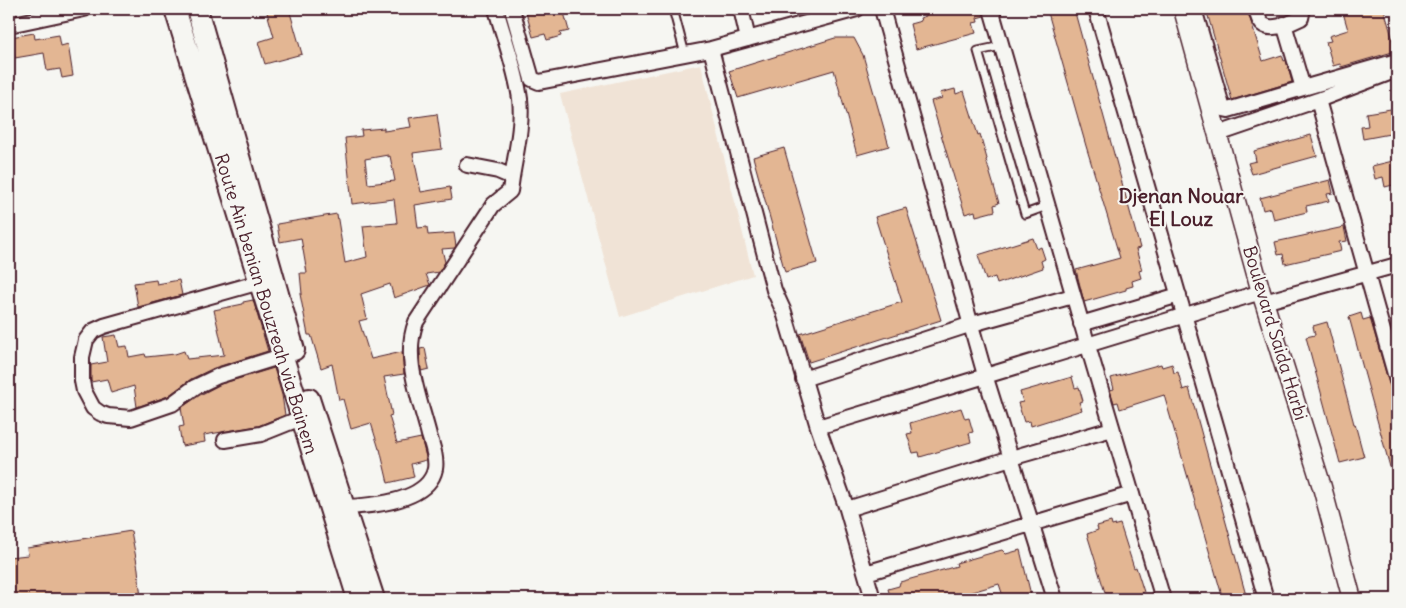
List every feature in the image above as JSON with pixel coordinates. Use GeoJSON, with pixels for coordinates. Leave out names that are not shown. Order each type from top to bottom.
{"type":"FeatureCollection","features":[{"type":"Feature","properties":{"kind":"main road","name":"Route Ain benian Bouzreah via Bainem"},"geometry":{"type":"LineString","coordinates":[[175,9],[266,280],[304,382],[374,599]]}},
{"type":"Feature","properties":{"kind":"main road","name":"Route Ain benian Bouzreah via Bainem"},"geometry":{"type":"LineString","coordinates":[[197,9],[266,280],[282,356],[358,599]]}},
{"type":"Feature","properties":{"kind":"street"},"geometry":{"type":"LineString","coordinates":[[9,25],[84,9]]}},
{"type":"Feature","properties":{"kind":"street"},"geometry":{"type":"LineString","coordinates":[[344,507],[371,505],[409,496],[424,485],[433,475],[435,465],[434,454],[410,356],[412,332],[416,322],[493,205],[510,191],[519,135],[520,100],[510,56],[496,9]]}},
{"type":"Feature","properties":{"kind":"street"},"geometry":{"type":"LineString","coordinates":[[512,9],[532,79],[520,100]]}},
{"type":"Feature","properties":{"kind":"street"},"geometry":{"type":"LineString","coordinates":[[741,9],[748,39]]}},
{"type":"Feature","properties":{"kind":"street"},"geometry":{"type":"LineString","coordinates":[[532,79],[539,82],[711,49],[857,9]]}},
{"type":"Feature","properties":{"kind":"street"},"geometry":{"type":"LineString","coordinates":[[882,9],[985,375],[1055,599]]}},
{"type":"Feature","properties":{"kind":"street"},"geometry":{"type":"LineString","coordinates":[[991,9],[1081,324],[1163,599]]}},
{"type":"Feature","properties":{"kind":"street"},"geometry":{"type":"LineString","coordinates":[[1096,9],[1266,599]]}},
{"type":"Feature","properties":{"kind":"street","name":"Boulevard Saida Harbi"},"geometry":{"type":"LineString","coordinates":[[1183,9],[1262,297],[1322,487],[1352,599]]}},
{"type":"Feature","properties":{"kind":"street"},"geometry":{"type":"LineString","coordinates":[[1194,9],[1223,109],[1228,110],[1397,61]]}},
{"type":"Feature","properties":{"kind":"street"},"geometry":{"type":"LineString","coordinates":[[1256,9],[1259,20],[1265,26],[1273,27],[1301,18],[1303,9]]}},
{"type":"Feature","properties":{"kind":"street"},"geometry":{"type":"LineString","coordinates":[[1284,24],[1303,88]]}},
{"type":"Feature","properties":{"kind":"street"},"geometry":{"type":"LineString","coordinates":[[711,49],[774,290],[784,312],[803,379],[847,510],[873,599]]}},
{"type":"Feature","properties":{"kind":"street"},"geometry":{"type":"LineString","coordinates":[[1218,134],[1318,100],[1397,70]]}},
{"type":"Feature","properties":{"kind":"street"},"geometry":{"type":"LineString","coordinates":[[1318,100],[1397,381]]}},
{"type":"Feature","properties":{"kind":"street"},"geometry":{"type":"LineString","coordinates":[[467,165],[498,170],[512,177]]}},
{"type":"Feature","properties":{"kind":"street"},"geometry":{"type":"LineString","coordinates":[[818,426],[1185,316],[1367,274],[1397,265]]}},
{"type":"Feature","properties":{"kind":"street"},"geometry":{"type":"LineString","coordinates":[[266,280],[104,326],[93,331],[86,340],[82,357],[84,391],[93,408],[100,413],[108,416],[131,418],[172,404],[195,387],[218,376],[282,356]]}},
{"type":"Feature","properties":{"kind":"street"},"geometry":{"type":"LineString","coordinates":[[1081,324],[1179,294]]}},
{"type":"Feature","properties":{"kind":"street"},"geometry":{"type":"LineString","coordinates":[[803,379],[972,324],[1073,296]]}},
{"type":"Feature","properties":{"kind":"street"},"geometry":{"type":"LineString","coordinates":[[225,440],[261,434],[301,418]]}},
{"type":"Feature","properties":{"kind":"street"},"geometry":{"type":"LineString","coordinates":[[847,510],[1011,458],[1112,429]]}},
{"type":"Feature","properties":{"kind":"street"},"geometry":{"type":"LineString","coordinates":[[866,573],[1132,494]]}},
{"type":"Feature","properties":{"kind":"lane"},"geometry":{"type":"LineString","coordinates":[[673,9],[686,54]]}},
{"type":"Feature","properties":{"kind":"lane"},"geometry":{"type":"LineString","coordinates":[[1001,46],[978,51],[1026,214],[1047,206]]}},
{"type":"Feature","properties":{"kind":"shaded area"},"geometry":{"type":"Polygon","coordinates":[[[701,64],[753,275],[620,317],[560,94],[701,64]]]}},
{"type":"Feature","properties":{"kind":"building"},"geometry":{"type":"Polygon","coordinates":[[[266,9],[289,9],[302,54],[265,64],[258,42],[274,37],[266,9]]]}},
{"type":"Feature","properties":{"kind":"building"},"geometry":{"type":"Polygon","coordinates":[[[525,9],[563,9],[569,31],[560,33],[561,36],[547,40],[545,34],[533,37],[525,9]]]}},
{"type":"Feature","properties":{"kind":"building"},"geometry":{"type":"Polygon","coordinates":[[[943,9],[982,9],[984,16],[977,18],[978,22],[973,23],[976,33],[916,49],[910,24],[921,21],[920,18],[926,16],[926,13],[943,9]]]}},
{"type":"Feature","properties":{"kind":"building"},"geometry":{"type":"Polygon","coordinates":[[[1047,9],[1074,9],[1140,248],[1136,249],[1142,270],[1139,271],[1141,278],[1132,281],[1133,286],[1126,288],[1126,290],[1084,302],[1076,270],[1120,258],[1047,9]]]}},
{"type":"Feature","properties":{"kind":"building"},"geometry":{"type":"Polygon","coordinates":[[[1206,9],[1247,9],[1263,61],[1282,55],[1284,61],[1286,60],[1292,82],[1232,100],[1206,9]]]}},
{"type":"Feature","properties":{"kind":"building"},"geometry":{"type":"Polygon","coordinates":[[[1342,9],[1384,9],[1396,51],[1341,67],[1340,64],[1333,66],[1326,42],[1331,41],[1329,36],[1348,30],[1342,9]]]}},
{"type":"Feature","properties":{"kind":"building"},"geometry":{"type":"Polygon","coordinates":[[[34,33],[35,39],[59,35],[61,46],[68,44],[73,76],[62,78],[60,69],[47,71],[44,53],[15,58],[11,37],[34,33]]]}},
{"type":"Feature","properties":{"kind":"building"},"geometry":{"type":"Polygon","coordinates":[[[835,38],[854,38],[863,55],[889,146],[857,155],[834,70],[738,98],[729,71],[835,38]]]}},
{"type":"Feature","properties":{"kind":"building"},"geometry":{"type":"Polygon","coordinates":[[[955,89],[956,94],[964,91],[978,135],[980,134],[999,203],[994,205],[995,211],[976,216],[975,211],[965,214],[931,101],[942,98],[940,93],[955,89]]]}},
{"type":"Feature","properties":{"kind":"building"},"geometry":{"type":"Polygon","coordinates":[[[1397,108],[1397,127],[1394,128],[1395,133],[1363,139],[1361,127],[1368,126],[1366,113],[1397,108]]]}},
{"type":"Feature","properties":{"kind":"building"},"geometry":{"type":"Polygon","coordinates":[[[437,114],[442,149],[413,153],[421,192],[450,187],[452,199],[415,205],[418,228],[427,227],[428,235],[454,233],[456,246],[455,248],[442,249],[445,262],[439,272],[426,274],[430,285],[394,298],[390,284],[361,294],[367,319],[359,321],[371,359],[402,352],[404,374],[384,377],[392,415],[389,416],[397,443],[421,438],[426,457],[426,460],[411,464],[414,477],[388,483],[380,449],[371,423],[351,429],[343,399],[339,400],[332,364],[321,368],[311,335],[308,335],[300,294],[302,294],[300,273],[307,273],[301,238],[280,242],[277,224],[337,214],[345,263],[367,257],[363,226],[397,223],[394,199],[352,204],[345,138],[362,136],[361,130],[384,128],[384,131],[411,127],[409,118],[437,114]],[[388,155],[365,159],[368,184],[395,181],[390,156],[388,157],[388,155]]]}},
{"type":"Feature","properties":{"kind":"building"},"geometry":{"type":"Polygon","coordinates":[[[1311,135],[1317,156],[1252,174],[1248,163],[1256,161],[1254,151],[1311,135]]]}},
{"type":"Feature","properties":{"kind":"building"},"geometry":{"type":"Polygon","coordinates":[[[784,148],[817,263],[785,272],[753,157],[784,148]]]}},
{"type":"Feature","properties":{"kind":"building"},"geometry":{"type":"Polygon","coordinates":[[[1397,160],[1397,184],[1385,187],[1383,177],[1375,179],[1372,166],[1397,160]]]}},
{"type":"Feature","properties":{"kind":"building"},"geometry":{"type":"Polygon","coordinates":[[[1330,180],[1333,193],[1327,194],[1329,201],[1306,206],[1307,212],[1274,220],[1271,208],[1263,210],[1260,198],[1330,180]]]}},
{"type":"Feature","properties":{"kind":"building"},"geometry":{"type":"Polygon","coordinates":[[[906,208],[941,320],[809,362],[800,334],[902,302],[875,217],[906,208]]]}},
{"type":"Feature","properties":{"kind":"building"},"geometry":{"type":"Polygon","coordinates":[[[1344,227],[1347,241],[1339,242],[1341,251],[1285,264],[1283,254],[1278,255],[1275,242],[1344,227]]]}},
{"type":"Feature","properties":{"kind":"building"},"geometry":{"type":"Polygon","coordinates":[[[1033,238],[1037,249],[1041,247],[1045,259],[1041,261],[1043,268],[997,284],[995,277],[986,280],[978,255],[1033,238]]]}},
{"type":"Feature","properties":{"kind":"building"},"geometry":{"type":"Polygon","coordinates":[[[156,280],[157,284],[179,280],[182,295],[138,307],[134,283],[156,280]]]}},
{"type":"Feature","properties":{"kind":"building"},"geometry":{"type":"Polygon","coordinates":[[[253,300],[268,351],[214,368],[191,379],[168,396],[137,407],[134,386],[111,393],[107,379],[91,382],[91,365],[107,362],[103,337],[116,335],[119,347],[127,346],[129,357],[145,354],[146,357],[175,354],[184,351],[187,359],[224,355],[214,310],[253,300]]]}},
{"type":"Feature","properties":{"kind":"building"},"geometry":{"type":"Polygon","coordinates":[[[1361,313],[1363,320],[1370,318],[1389,383],[1397,403],[1397,478],[1393,478],[1349,317],[1361,313]]]}},
{"type":"Feature","properties":{"kind":"building"},"geometry":{"type":"Polygon","coordinates":[[[1327,322],[1364,457],[1340,463],[1306,337],[1315,335],[1313,326],[1327,322]]]}},
{"type":"Feature","properties":{"kind":"building"},"geometry":{"type":"Polygon","coordinates":[[[425,348],[429,369],[421,371],[420,349],[425,348]]]}},
{"type":"Feature","properties":{"kind":"building"},"geometry":{"type":"Polygon","coordinates":[[[1161,364],[1162,367],[1172,364],[1174,373],[1178,372],[1183,390],[1189,388],[1247,599],[1223,599],[1164,395],[1120,409],[1118,402],[1114,403],[1110,390],[1114,389],[1111,378],[1161,364]]]}},
{"type":"Feature","properties":{"kind":"building"},"geometry":{"type":"Polygon","coordinates":[[[274,368],[282,395],[285,415],[258,426],[204,435],[205,442],[182,446],[179,427],[184,426],[181,408],[221,384],[274,368]]]}},
{"type":"Feature","properties":{"kind":"building"},"geometry":{"type":"Polygon","coordinates":[[[1072,377],[1075,388],[1079,387],[1083,401],[1079,402],[1082,410],[1031,426],[1030,421],[1024,422],[1018,403],[1023,402],[1020,392],[1072,377]]]}},
{"type":"Feature","properties":{"kind":"building"},"geometry":{"type":"Polygon","coordinates":[[[961,408],[965,419],[969,418],[973,432],[969,433],[971,442],[920,457],[919,452],[913,453],[907,434],[912,433],[910,423],[961,408]]]}},
{"type":"Feature","properties":{"kind":"building"},"geometry":{"type":"Polygon","coordinates":[[[1111,522],[1112,526],[1120,524],[1144,592],[1141,593],[1143,599],[1107,599],[1087,534],[1098,530],[1097,526],[1111,522]]]}},
{"type":"Feature","properties":{"kind":"building"},"geometry":{"type":"Polygon","coordinates":[[[131,531],[141,599],[10,599],[9,557],[28,555],[27,548],[131,531]]]}},
{"type":"Feature","properties":{"kind":"building"},"geometry":{"type":"Polygon","coordinates":[[[1002,550],[1006,554],[1020,550],[1032,599],[1004,599],[999,584],[955,597],[956,599],[891,599],[888,589],[899,586],[900,582],[957,566],[956,563],[1002,550]]]}},
{"type":"Feature","properties":{"kind":"district","name":"Djenan Nouar El Louz"},"geometry":{"type":"Point","coordinates":[1181,208]}}]}
